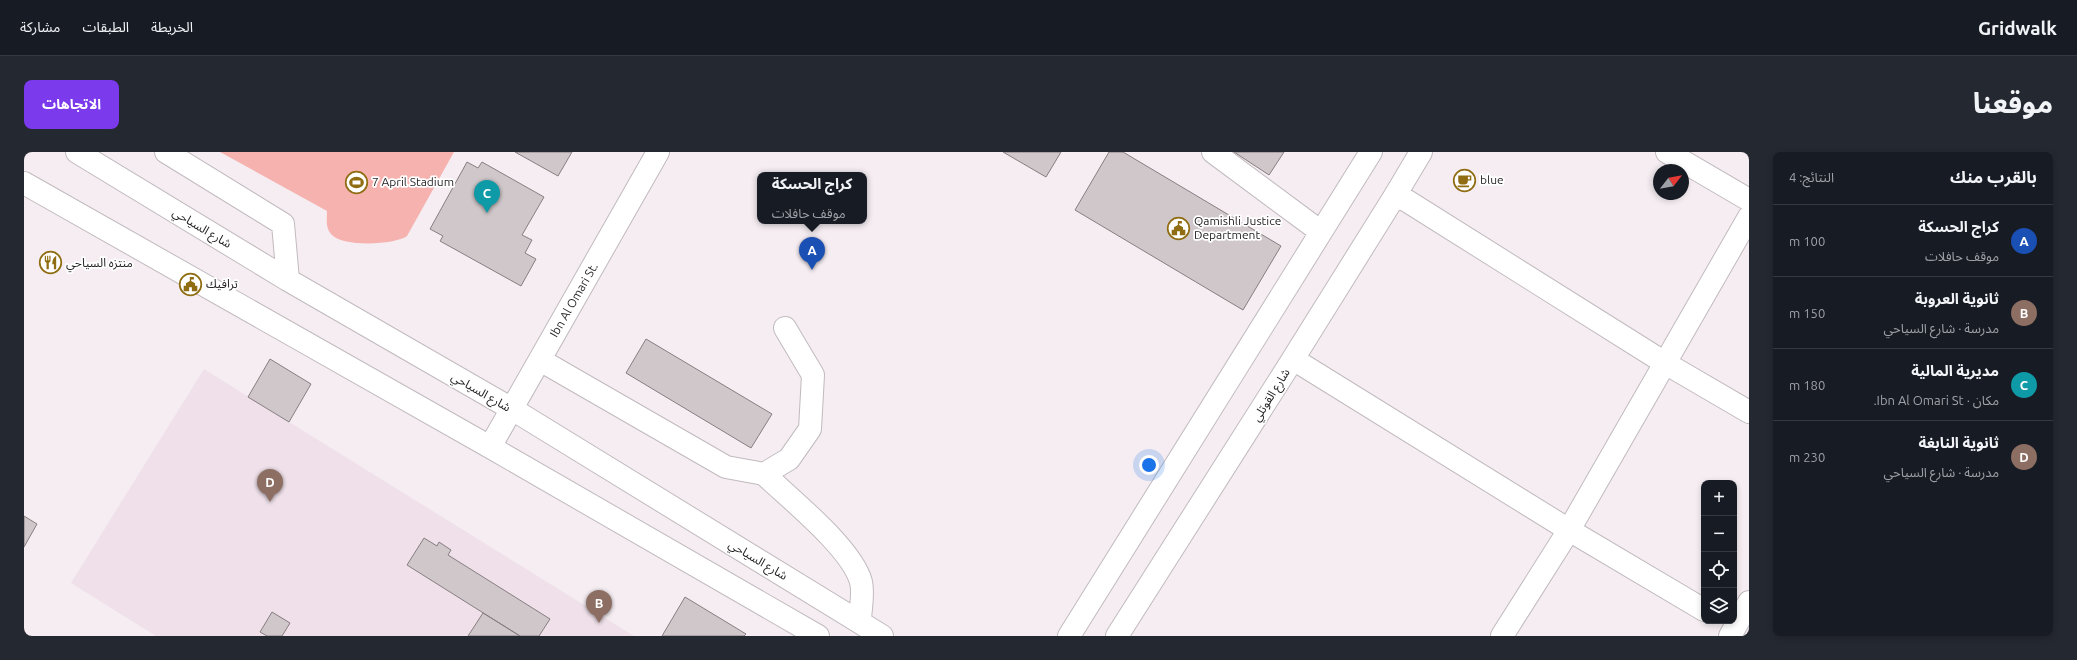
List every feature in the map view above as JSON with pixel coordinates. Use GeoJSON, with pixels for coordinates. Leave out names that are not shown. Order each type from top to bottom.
{"type":"FeatureCollection","features":[{"type":"Feature","properties":{"kind":"street","name":"شارع السياحي"},"geometry":{"type":"LineString","coordinates":[[77,152],[288,280],[512,409],[882,636]]}},
{"type":"Feature","properties":{"kind":"street"},"geometry":{"type":"LineString","coordinates":[[166,152],[283,224],[288,280]]}},
{"type":"Feature","properties":{"kind":"street","name":"Ibn Al Omari St."},"geometry":{"type":"LineString","coordinates":[[490,447],[658,152]]}},
{"type":"Feature","properties":{"kind":"street"},"geometry":{"type":"LineString","coordinates":[[1213,152],[1321,232]]}},
{"type":"Feature","properties":{"kind":"street"},"geometry":{"type":"LineString","coordinates":[[1069,636],[1371,152]]}},
{"type":"Feature","properties":{"kind":"street","name":"شارع القوتلي"},"geometry":{"type":"LineString","coordinates":[[1117,636],[1293,359],[1421,152]]}},
{"type":"Feature","properties":{"kind":"street"},"geometry":{"type":"LineString","coordinates":[[1667,152],[1749,200]]}},
{"type":"Feature","properties":{"kind":"street"},"geometry":{"type":"LineString","coordinates":[[24,183],[490,447],[818,636]]}},
{"type":"Feature","properties":{"kind":"street"},"geometry":{"type":"LineString","coordinates":[[1396,194],[1665,363],[1749,412]]}},
{"type":"Feature","properties":{"kind":"street"},"geometry":{"type":"LineString","coordinates":[[1502,636],[1569,530],[1749,217]]}},
{"type":"Feature","properties":{"kind":"street"},"geometry":{"type":"LineString","coordinates":[[764,474],[789,459],[810,429],[813,375],[785,328]]}},
{"type":"Feature","properties":{"kind":"street"},"geometry":{"type":"LineString","coordinates":[[1293,359],[1569,530],[1701,608]]}},
{"type":"Feature","properties":{"kind":"street"},"geometry":{"type":"LineString","coordinates":[[540,360],[726,467],[764,474],[826,531],[855,567],[862,584],[860,622]]}},
{"type":"Feature","properties":{"kind":"street"},"geometry":{"type":"LineString","coordinates":[[1733,630],[1749,602]]}},
{"type":"Feature","properties":{"kind":"shaded area","name":"7 April Stadium"},"geometry":{"type":"Polygon","coordinates":[[[220,152],[454,152],[407,236],[401,239],[381,243],[357,243],[338,239],[332,235],[328,229],[327,211],[220,152]]]}},
{"type":"Feature","properties":{"kind":"shaded area"},"geometry":{"type":"Polygon","coordinates":[[[204,369],[634,636],[156,636],[71,583],[204,369]]]}},
{"type":"Feature","properties":{"kind":"building"},"geometry":{"type":"Polygon","coordinates":[[[515,152],[572,152],[558,176],[515,152]]]}},
{"type":"Feature","properties":{"kind":"building"},"geometry":{"type":"Polygon","coordinates":[[[1003,152],[1061,152],[1046,177],[1003,152]]]}},
{"type":"Feature","properties":{"kind":"building","name":"Qamishli Justice Department"},"geometry":{"type":"Polygon","coordinates":[[[1109,152],[1123,152],[1281,246],[1243,310],[1075,210],[1109,152]]]}},
{"type":"Feature","properties":{"kind":"building"},"geometry":{"type":"Polygon","coordinates":[[[1234,152],[1284,152],[1269,175],[1234,152]]]}},
{"type":"Feature","properties":{"kind":"building"},"geometry":{"type":"Polygon","coordinates":[[[467,162],[478,168],[482,162],[544,197],[522,235],[532,240],[525,253],[536,259],[521,286],[440,241],[443,236],[430,229],[467,162]]]}},
{"type":"Feature","properties":{"kind":"building"},"geometry":{"type":"Polygon","coordinates":[[[646,339],[772,414],[751,448],[626,373],[646,339]]]}},
{"type":"Feature","properties":{"kind":"building"},"geometry":{"type":"Polygon","coordinates":[[[270,359],[311,384],[289,422],[248,397],[270,359]]]}},
{"type":"Feature","properties":{"kind":"building"},"geometry":{"type":"Polygon","coordinates":[[[24,516],[37,524],[24,547],[24,516]]]}},
{"type":"Feature","properties":{"kind":"building"},"geometry":{"type":"Polygon","coordinates":[[[424,538],[437,546],[439,542],[451,550],[448,555],[550,619],[539,636],[520,636],[407,565],[424,538]]]}},
{"type":"Feature","properties":{"kind":"building"},"geometry":{"type":"Polygon","coordinates":[[[685,597],[746,634],[744,636],[662,636],[685,597]]]}},
{"type":"Feature","properties":{"kind":"building"},"geometry":{"type":"Polygon","coordinates":[[[272,612],[290,623],[282,636],[267,636],[260,632],[272,612]]]}},
{"type":"Feature","properties":{"kind":"building"},"geometry":{"type":"Polygon","coordinates":[[[483,613],[520,636],[468,636],[483,613]]]}},
{"type":"Feature","properties":{"kind":"place","name":"blue"},"geometry":{"type":"Point","coordinates":[1465,180]}},
{"type":"Feature","properties":{"kind":"place","name":"7 April Stadium"},"geometry":{"type":"Point","coordinates":[356,182]}},
{"type":"Feature","properties":{"kind":"place","name":"مديرية المالية"},"geometry":{"type":"Point","coordinates":[487,213]}},
{"type":"Feature","properties":{"kind":"place","name":"Qamishli Justice Department"},"geometry":{"type":"Point","coordinates":[1178,228]}},
{"type":"Feature","properties":{"kind":"place","name":"منتزه السياحي"},"geometry":{"type":"Point","coordinates":[51,263]}},
{"type":"Feature","properties":{"kind":"place","name":"كراج الحسكة"},"geometry":{"type":"Point","coordinates":[812,270]}},
{"type":"Feature","properties":{"kind":"place","name":"ترافيك"},"geometry":{"type":"Point","coordinates":[190,284]}},
{"type":"Feature","properties":{"kind":"place","name":"ثانوية النابغة"},"geometry":{"type":"Point","coordinates":[270,502]}},
{"type":"Feature","properties":{"kind":"place","name":"ثانوية العروبة"},"geometry":{"type":"Point","coordinates":[599,623]}}]}
